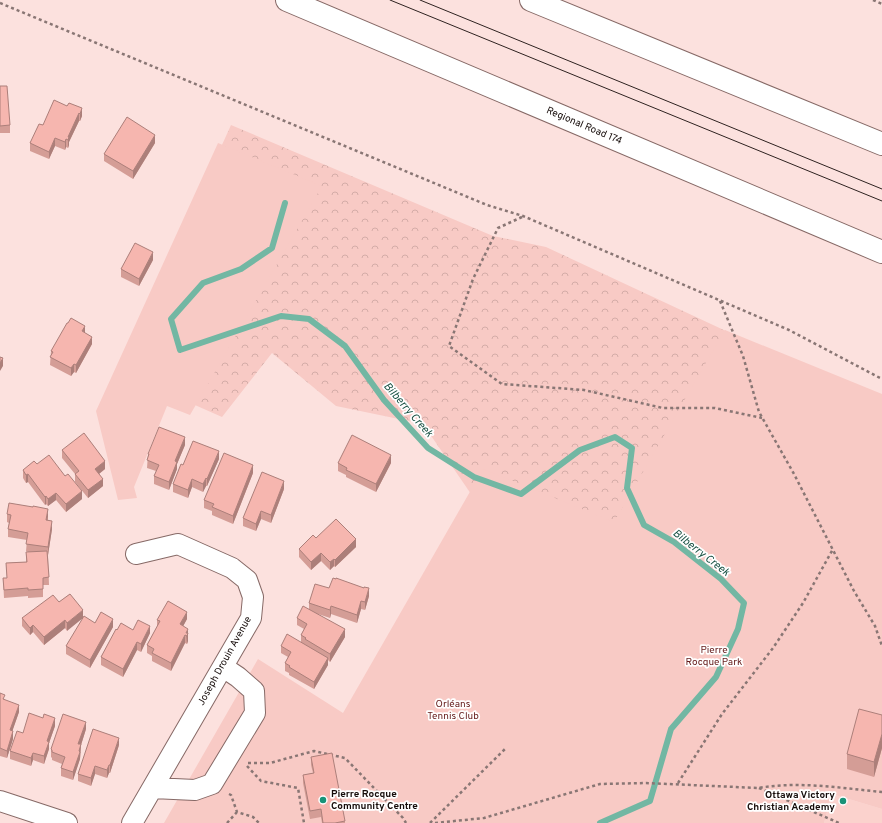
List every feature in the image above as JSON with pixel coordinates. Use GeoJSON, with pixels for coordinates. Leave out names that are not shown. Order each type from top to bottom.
{"type":"FeatureCollection","features":[{"type":"Feature","properties":{"kind":"highway","name":"Regional Road 174"},"geometry":{"type":"LineString","coordinates":[[287,0],[882,253]]}},
{"type":"Feature","properties":{"kind":"highway"},"geometry":{"type":"LineString","coordinates":[[531,0],[882,144]]}},
{"type":"Feature","properties":{"kind":"street","name":"Joseph Drouin Avenue"},"geometry":{"type":"LineString","coordinates":[[132,823],[251,618],[254,597],[247,580],[232,568],[178,544],[136,554]]}},
{"type":"Feature","properties":{"kind":"street"},"geometry":{"type":"LineString","coordinates":[[153,788],[195,790],[212,784],[255,713],[254,691],[238,676],[223,667]]}},
{"type":"Feature","properties":{"kind":"street"},"geometry":{"type":"LineString","coordinates":[[0,800],[67,823]]}},
{"type":"Feature","properties":{"kind":"path"},"geometry":{"type":"LineString","coordinates":[[873,0],[882,4]]}},
{"type":"Feature","properties":{"kind":"path"},"geometry":{"type":"LineString","coordinates":[[0,3],[486,205],[523,216],[789,330],[882,379]]}},
{"type":"Feature","properties":{"kind":"path"},"geometry":{"type":"LineString","coordinates":[[523,216],[498,228],[473,279],[449,346],[502,384],[584,390],[663,408],[715,408],[762,418]]}},
{"type":"Feature","properties":{"kind":"path"},"geometry":{"type":"LineString","coordinates":[[719,301],[743,356],[758,412],[794,474],[854,591],[875,626],[882,646]]}},
{"type":"Feature","properties":{"kind":"path"},"geometry":{"type":"LineString","coordinates":[[678,784],[722,714],[773,648],[803,603],[833,549]]}},
{"type":"Feature","properties":{"kind":"path"},"geometry":{"type":"LineString","coordinates":[[430,823],[505,749]]}},
{"type":"Feature","properties":{"kind":"path"},"geometry":{"type":"LineString","coordinates":[[304,823],[298,788],[261,781],[244,763],[270,763],[314,751],[345,758],[404,818],[406,823]]}},
{"type":"Feature","properties":{"kind":"path"},"geometry":{"type":"LineString","coordinates":[[435,823],[484,818],[600,784],[646,783],[758,788],[775,785],[813,784],[882,792]]}},
{"type":"Feature","properties":{"kind":"path"},"geometry":{"type":"LineString","coordinates":[[758,788],[839,823]]}},
{"type":"Feature","properties":{"kind":"path"},"geometry":{"type":"LineString","coordinates":[[227,823],[237,812],[253,817],[259,823]]}},
{"type":"Feature","properties":{"kind":"shaded area","name":"Ottawa Victory Christian Academy"},"geometry":{"type":"Polygon","coordinates":[[[832,794],[882,809],[882,823],[824,823],[832,794]]]}},
{"type":"Feature","properties":{"kind":"green space"},"geometry":{"type":"Polygon","coordinates":[[[231,125],[493,236],[546,247],[882,404],[552,612],[423,424],[336,406],[272,353],[222,417],[170,394],[106,401],[231,125]]]}},
{"type":"Feature","properties":{"kind":"green space"},"geometry":{"type":"Polygon","coordinates":[[[218,143],[322,186],[190,415],[167,406],[134,487],[137,498],[118,500],[96,411],[218,143]]]}},
{"type":"Feature","properties":{"kind":"green space","name":"Pierre Rocque Park"},"geometry":{"type":"Polygon","coordinates":[[[725,330],[882,394],[882,809],[832,794],[824,823],[164,823],[258,659],[343,713],[483,469],[614,522],[725,330]]]}},
{"type":"Feature","properties":{"kind":"building"},"geometry":{"type":"Polygon","coordinates":[[[0,86],[7,86],[10,125],[0,126],[0,86]]]}},
{"type":"Feature","properties":{"kind":"building"},"geometry":{"type":"Polygon","coordinates":[[[54,100],[67,106],[69,103],[82,108],[68,137],[68,140],[66,139],[65,142],[55,138],[49,152],[30,143],[39,124],[43,125],[54,100]]]}},
{"type":"Feature","properties":{"kind":"building"},"geometry":{"type":"Polygon","coordinates":[[[127,117],[155,135],[133,171],[104,154],[127,117]]]}},
{"type":"Feature","properties":{"kind":"building"},"geometry":{"type":"Polygon","coordinates":[[[135,243],[153,252],[139,279],[121,269],[135,243]]]}},
{"type":"Feature","properties":{"kind":"building"},"geometry":{"type":"Polygon","coordinates":[[[71,318],[85,326],[82,331],[92,337],[76,365],[74,364],[71,368],[50,357],[53,352],[51,351],[71,318]]]}},
{"type":"Feature","properties":{"kind":"building"},"geometry":{"type":"Polygon","coordinates":[[[159,427],[185,437],[175,461],[177,462],[169,482],[154,476],[159,465],[147,460],[159,427]]]}},
{"type":"Feature","properties":{"kind":"building"},"geometry":{"type":"Polygon","coordinates":[[[84,433],[105,461],[95,469],[103,479],[88,490],[75,474],[79,471],[62,450],[84,433]]]}},
{"type":"Feature","properties":{"kind":"building"},"geometry":{"type":"Polygon","coordinates":[[[352,435],[391,455],[376,484],[346,470],[347,468],[338,463],[352,435]]]}},
{"type":"Feature","properties":{"kind":"building"},"geometry":{"type":"Polygon","coordinates":[[[193,441],[219,451],[207,479],[206,478],[203,484],[192,479],[188,490],[173,484],[193,441]]]}},
{"type":"Feature","properties":{"kind":"building"},"geometry":{"type":"Polygon","coordinates":[[[224,453],[253,465],[233,516],[212,507],[214,504],[204,500],[224,453]]]}},
{"type":"Feature","properties":{"kind":"building"},"geometry":{"type":"Polygon","coordinates":[[[49,455],[65,476],[68,474],[82,491],[66,504],[56,493],[48,499],[46,496],[45,497],[28,474],[26,475],[23,470],[34,461],[37,464],[49,455]]]}},
{"type":"Feature","properties":{"kind":"building"},"geometry":{"type":"Polygon","coordinates":[[[262,472],[284,481],[271,515],[261,511],[256,524],[243,518],[262,472]]]}},
{"type":"Feature","properties":{"kind":"building"},"geometry":{"type":"Polygon","coordinates":[[[9,503],[48,509],[46,520],[52,521],[48,547],[26,544],[28,533],[8,529],[11,515],[7,514],[9,503]]]}},
{"type":"Feature","properties":{"kind":"building"},"geometry":{"type":"Polygon","coordinates":[[[336,519],[356,539],[335,560],[334,559],[330,562],[321,553],[311,562],[299,549],[313,535],[316,538],[336,519]]]}},
{"type":"Feature","properties":{"kind":"building"},"geometry":{"type":"Polygon","coordinates":[[[47,551],[49,577],[43,578],[43,589],[28,590],[28,588],[4,590],[3,578],[7,578],[6,563],[27,562],[26,552],[47,551]]]}},
{"type":"Feature","properties":{"kind":"building"},"geometry":{"type":"Polygon","coordinates":[[[333,578],[364,588],[369,588],[365,602],[361,601],[357,615],[331,606],[330,610],[309,603],[315,584],[329,588],[333,578]]]}},
{"type":"Feature","properties":{"kind":"building"},"geometry":{"type":"Polygon","coordinates":[[[70,594],[83,610],[67,623],[65,620],[44,637],[33,625],[30,628],[22,618],[53,595],[59,602],[70,594]]]}},
{"type":"Feature","properties":{"kind":"building"},"geometry":{"type":"Polygon","coordinates":[[[168,601],[187,612],[180,624],[188,629],[186,633],[188,633],[187,636],[185,635],[171,663],[152,653],[154,649],[147,645],[160,621],[157,620],[168,601]]]}},
{"type":"Feature","properties":{"kind":"building"},"geometry":{"type":"Polygon","coordinates":[[[303,606],[345,629],[330,654],[301,635],[307,624],[297,618],[303,606]]]}},
{"type":"Feature","properties":{"kind":"building"},"geometry":{"type":"Polygon","coordinates":[[[101,612],[113,619],[90,660],[66,646],[84,616],[95,623],[101,612]]]}},
{"type":"Feature","properties":{"kind":"building"},"geometry":{"type":"Polygon","coordinates":[[[138,620],[150,626],[141,644],[137,642],[123,669],[101,657],[116,629],[117,630],[121,623],[133,630],[138,620]]]}},
{"type":"Feature","properties":{"kind":"building"},"geometry":{"type":"Polygon","coordinates":[[[287,634],[328,658],[314,682],[285,663],[291,652],[281,646],[287,634]]]}},
{"type":"Feature","properties":{"kind":"building"},"geometry":{"type":"Polygon","coordinates":[[[0,693],[5,695],[3,699],[19,705],[10,730],[13,731],[7,751],[0,748],[0,693]]]}},
{"type":"Feature","properties":{"kind":"building"},"geometry":{"type":"Polygon","coordinates":[[[859,709],[882,715],[882,734],[874,762],[847,754],[859,709]]]}},
{"type":"Feature","properties":{"kind":"building"},"geometry":{"type":"Polygon","coordinates":[[[29,713],[43,718],[44,714],[55,718],[47,741],[49,742],[44,756],[33,753],[31,758],[10,751],[17,731],[23,733],[29,713]]]}},
{"type":"Feature","properties":{"kind":"building"},"geometry":{"type":"Polygon","coordinates":[[[63,714],[86,722],[78,744],[81,744],[80,752],[73,772],[61,768],[65,757],[52,752],[51,749],[63,714]]]}},
{"type":"Feature","properties":{"kind":"building"},"geometry":{"type":"Polygon","coordinates":[[[93,729],[119,738],[107,770],[95,766],[91,778],[78,774],[93,729]]]}},
{"type":"Feature","properties":{"kind":"building","name":"Pierre Rocque Community Centre"},"geometry":{"type":"Polygon","coordinates":[[[332,753],[345,821],[323,823],[321,809],[310,811],[303,775],[314,773],[311,757],[332,753]]]}},
{"type":"Feature","properties":{"kind":"waterway","name":"Bilberry Creek"},"geometry":{"type":"LineString","coordinates":[[285,203],[272,248],[241,269],[203,283],[171,319],[180,350],[281,316],[309,319],[345,346],[384,400],[428,448],[474,477],[521,494],[580,450],[615,437],[632,448],[627,488],[644,525],[674,542],[721,579],[744,603],[738,629],[716,677],[671,729],[650,801],[600,823]]}},
{"type":"Feature","properties":{"kind":"tram line"},"geometry":{"type":"LineString","coordinates":[[390,0],[882,201]]}},
{"type":"Feature","properties":{"kind":"tram line"},"geometry":{"type":"LineString","coordinates":[[420,0],[882,189]]}},
{"type":"Feature","properties":{"kind":"place","name":"Pierre Rocque Community Centre"},"geometry":{"type":"Point","coordinates":[323,800]}},
{"type":"Feature","properties":{"kind":"place","name":"Ottawa Victory Christian Academy"},"geometry":{"type":"Point","coordinates":[843,801]}},
{"type":"Feature","properties":{"kind":"park label","name":"Orléans Tennis Club"},"geometry":{"type":"Point","coordinates":[453,710]}}]}
